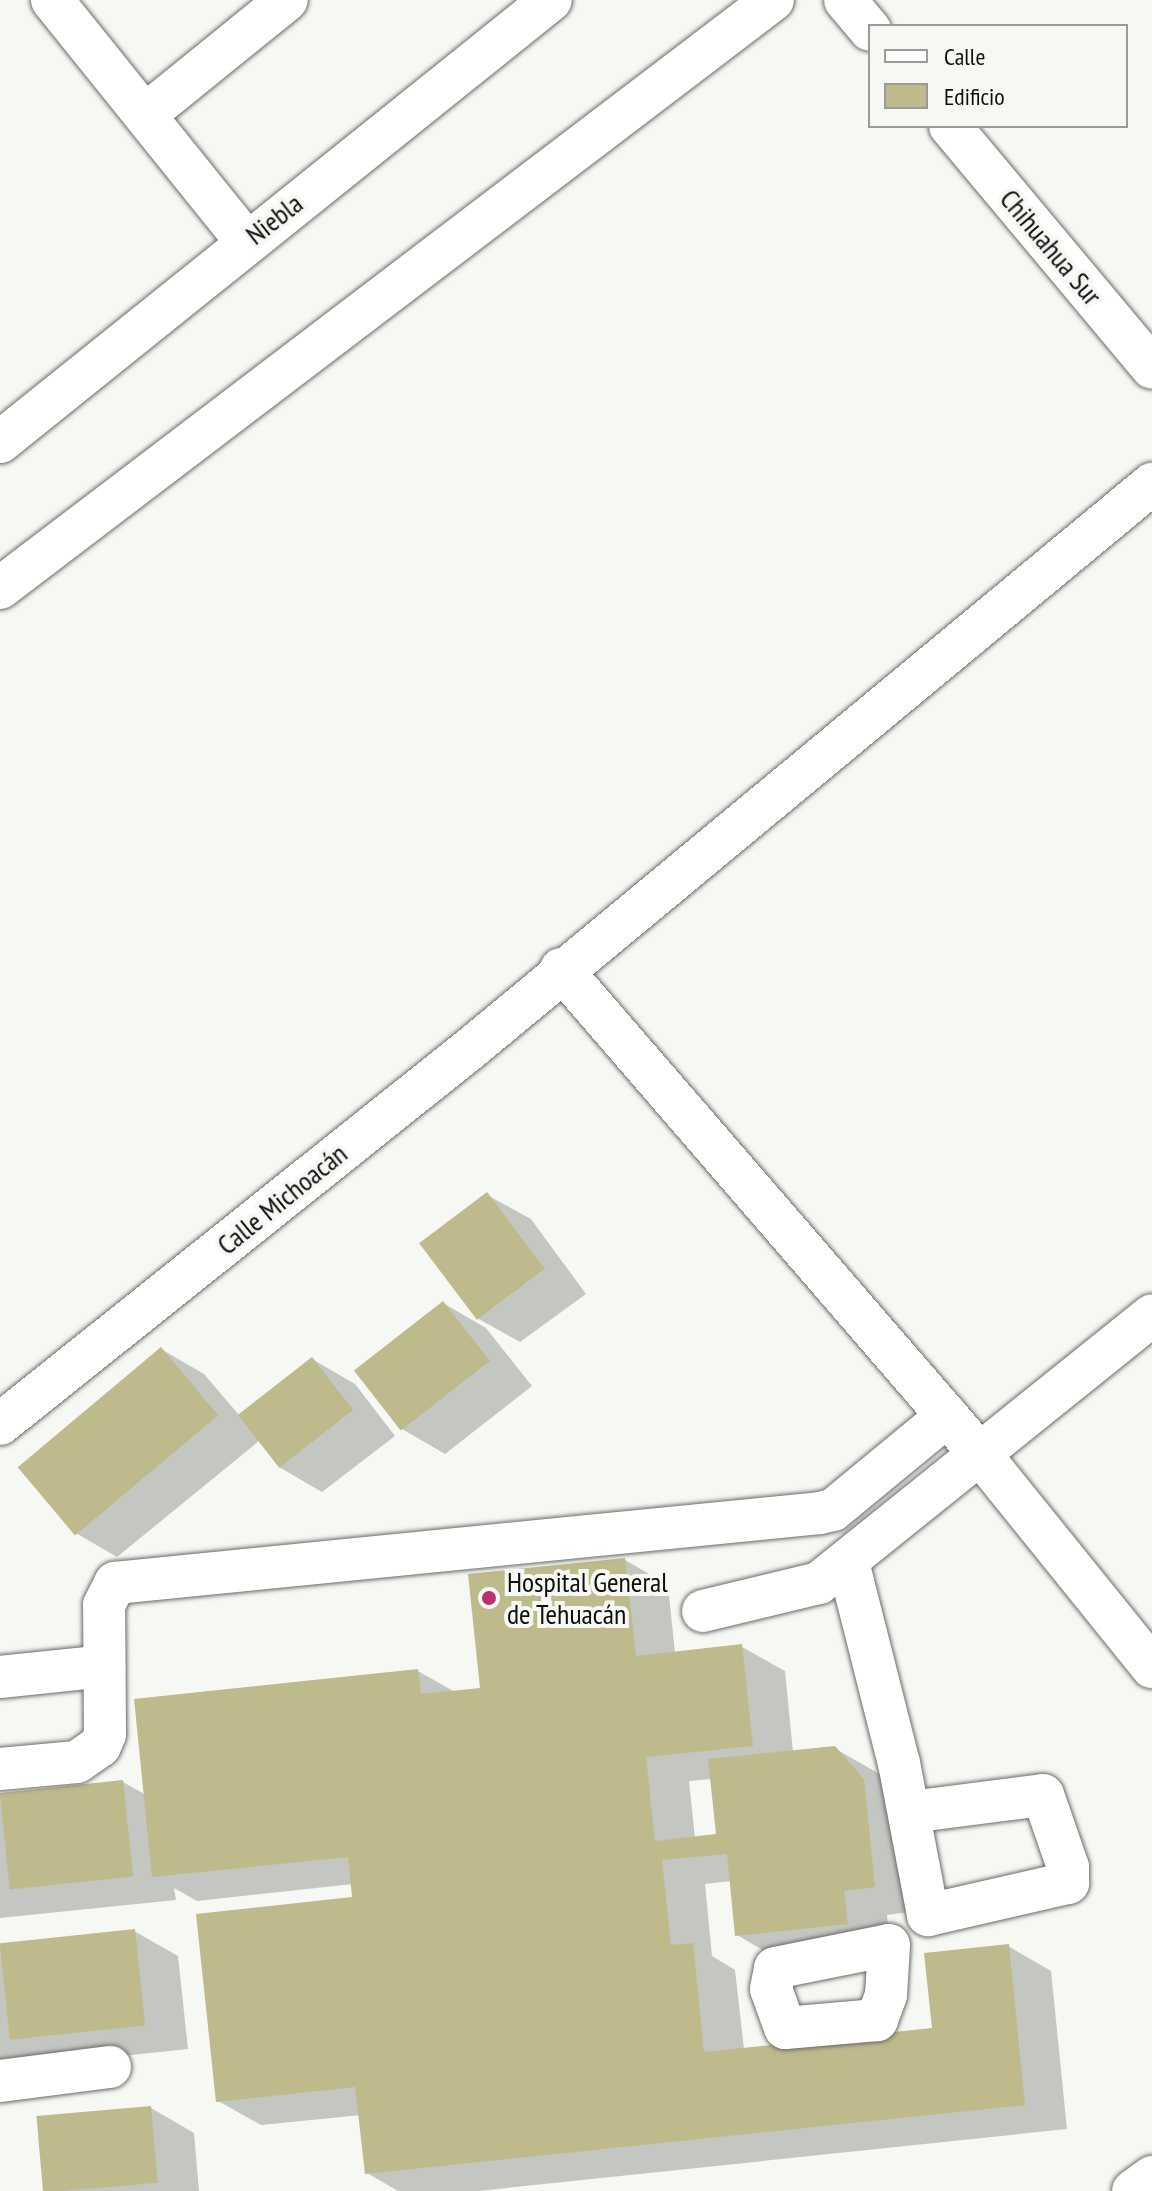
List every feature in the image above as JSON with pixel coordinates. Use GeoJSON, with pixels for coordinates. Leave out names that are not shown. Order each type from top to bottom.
{"type":"FeatureCollection","features":[{"type":"Feature","properties":{"kind":"street"},"geometry":{"type":"LineString","coordinates":[[146,114],[287,0]]}},
{"type":"Feature","properties":{"kind":"street","name":"Niebla"},"geometry":{"type":"LineString","coordinates":[[1,439],[551,0]]}},
{"type":"Feature","properties":{"kind":"street"},"geometry":{"type":"LineString","coordinates":[[845,0],[868,28]]}},
{"type":"Feature","properties":{"kind":"street"},"geometry":{"type":"LineString","coordinates":[[56,1],[246,241]]}},
{"type":"Feature","properties":{"kind":"street"},"geometry":{"type":"LineString","coordinates":[[0,588],[753,5]]}},
{"type":"Feature","properties":{"kind":"street","name":"Chihuahua Sur"},"geometry":{"type":"LineString","coordinates":[[952,128],[1152,368]]}},
{"type":"Feature","properties":{"kind":"street","name":"Calle Michoacán"},"geometry":{"type":"LineString","coordinates":[[0,1424],[470,1049],[561,969],[1152,484]]}},
{"type":"Feature","properties":{"kind":"street"},"geometry":{"type":"LineString","coordinates":[[561,969],[980,1454],[1152,1667]]}},
{"type":"Feature","properties":{"kind":"street"},"geometry":{"type":"LineString","coordinates":[[703,1611],[819,1583],[1152,1315]]}},
{"type":"Feature","properties":{"kind":"street"},"geometry":{"type":"LineString","coordinates":[[0,1769],[77,1762],[100,1746],[105,1734],[104,1605],[115,1583],[820,1513],[833,1510],[947,1416]]}},
{"type":"Feature","properties":{"kind":"street"},"geometry":{"type":"LineString","coordinates":[[848,1562],[910,1812],[928,1915]]}},
{"type":"Feature","properties":{"kind":"street"},"geometry":{"type":"LineString","coordinates":[[0,1677],[104,1666]]}},
{"type":"Feature","properties":{"kind":"street"},"geometry":{"type":"LineString","coordinates":[[889,1945],[928,1915],[1063,1887],[1068,1867],[1043,1795],[910,1812]]}},
{"type":"Feature","properties":{"kind":"street"},"geometry":{"type":"LineString","coordinates":[[0,2081],[110,2067]]}},
{"type":"Feature","properties":{"kind":"street"},"geometry":{"type":"LineString","coordinates":[[1133,2191],[1152,2177]]}},
{"type":"Feature","properties":{"kind":"building"},"geometry":{"type":"Polygon","coordinates":[[[487,1192],[545,1269],[477,1320],[419,1243],[487,1192]]]}},
{"type":"Feature","properties":{"kind":"building"},"geometry":{"type":"Polygon","coordinates":[[[443,1301],[490,1361],[401,1430],[354,1371],[443,1301]]]}},
{"type":"Feature","properties":{"kind":"building"},"geometry":{"type":"Polygon","coordinates":[[[161,1347],[218,1415],[75,1535],[18,1467],[161,1347]]]}},
{"type":"Feature","properties":{"kind":"building"},"geometry":{"type":"Polygon","coordinates":[[[312,1357],[353,1410],[279,1468],[238,1415],[312,1357]]]}},
{"type":"Feature","properties":{"kind":"building"},"geometry":{"type":"Polygon","coordinates":[[[625,1558],[636,1656],[742,1644],[753,1746],[646,1757],[655,1841],[716,1834],[708,1759],[835,1746],[864,1779],[875,1887],[844,1891],[848,1924],[735,1936],[727,1854],[662,1860],[671,1945],[693,1943],[704,2052],[932,2028],[924,1953],[1009,1944],[1025,2105],[365,2174],[355,2087],[216,2102],[196,1914],[352,1897],[348,1857],[152,1877],[134,1699],[418,1669],[421,1694],[480,1688],[468,1574],[625,1558]]]}},
{"type":"Feature","properties":{"kind":"building"},"geometry":{"type":"Polygon","coordinates":[[[123,1780],[133,1876],[10,1889],[0,1793],[123,1780]]]}},
{"type":"Feature","properties":{"kind":"building"},"geometry":{"type":"Polygon","coordinates":[[[135,1929],[145,2025],[10,2040],[0,1943],[135,1929]]]}},
{"type":"Feature","properties":{"kind":"building"},"geometry":{"type":"Polygon","coordinates":[[[151,2106],[158,2183],[43,2191],[36,2116],[151,2106]]]}},
{"type":"Feature","properties":{"kind":"place","name":"Hospital General de Tehuacán"},"geometry":{"type":"Point","coordinates":[489,1598]}}]}
